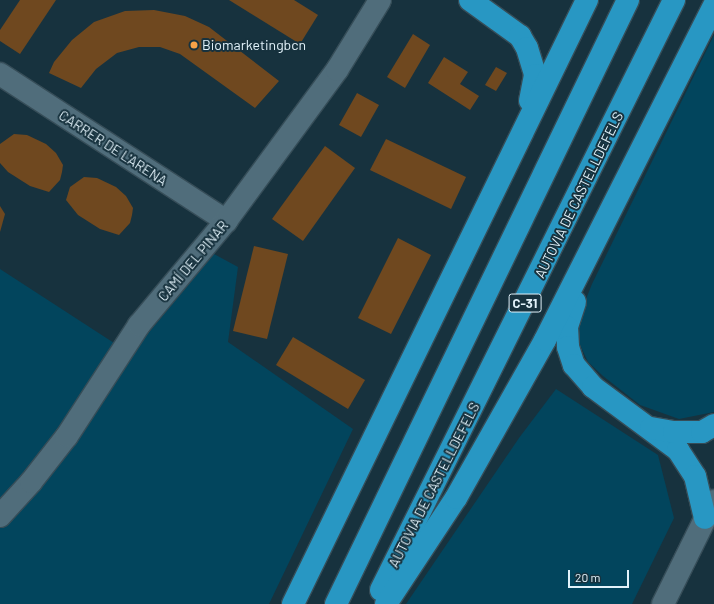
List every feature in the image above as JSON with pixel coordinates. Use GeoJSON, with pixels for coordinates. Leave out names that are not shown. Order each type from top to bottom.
{"type":"FeatureCollection","features":[{"type":"Feature","properties":{"kind":"highway"},"geometry":{"type":"LineString","coordinates":[[470,0],[520,36],[532,59],[534,90],[515,147]]}},
{"type":"Feature","properties":{"kind":"highway"},"geometry":{"type":"LineString","coordinates":[[293,604],[587,0]]}},
{"type":"Feature","properties":{"kind":"highway","name":"C-31"},"geometry":{"type":"LineString","coordinates":[[336,604],[628,0]]}},
{"type":"Feature","properties":{"kind":"highway","name":"AUTOVIA DE CASTELLDEFELS"},"geometry":{"type":"LineString","coordinates":[[374,604],[674,0]]}},
{"type":"Feature","properties":{"kind":"highway"},"geometry":{"type":"LineString","coordinates":[[386,604],[456,498],[545,340],[714,6]]}},
{"type":"Feature","properties":{"kind":"highway"},"geometry":{"type":"LineString","coordinates":[[613,206],[567,326],[568,347],[574,365],[593,387],[678,450],[695,476],[710,509]]}},
{"type":"Feature","properties":{"kind":"highway"},"geometry":{"type":"LineString","coordinates":[[648,427],[674,432],[702,432],[714,425]]}},
{"type":"Feature","properties":{"kind":"street","name":"CAMÍ DEL PINAR"},"geometry":{"type":"LineString","coordinates":[[0,516],[31,482],[67,436],[139,325],[226,221],[336,70],[380,0]]}},
{"type":"Feature","properties":{"kind":"street","name":"CARRER DE L'ARENA"},"geometry":{"type":"LineString","coordinates":[[0,74],[226,221]]}},
{"type":"Feature","properties":{"kind":"street"},"geometry":{"type":"LineString","coordinates":[[663,604],[710,509]]}},
{"type":"Feature","properties":{"kind":"shaded area"},"geometry":{"type":"Polygon","coordinates":[[[714,35],[714,412],[679,419],[640,405],[603,376],[588,362],[580,345],[578,332],[580,314],[592,284],[714,35]]]}},
{"type":"Feature","properties":{"kind":"shaded area"},"geometry":{"type":"Polygon","coordinates":[[[214,254],[238,267],[228,342],[353,429],[269,604],[0,604],[0,269],[131,354],[214,254]]]}},
{"type":"Feature","properties":{"kind":"shaded area"},"geometry":{"type":"Polygon","coordinates":[[[556,389],[658,455],[674,518],[632,604],[406,604],[519,438],[556,389]]]}},
{"type":"Feature","properties":{"kind":"building"},"geometry":{"type":"Polygon","coordinates":[[[20,0],[56,0],[20,54],[0,41],[0,30],[20,0]]]}},
{"type":"Feature","properties":{"kind":"building"},"geometry":{"type":"Polygon","coordinates":[[[229,0],[294,0],[318,15],[300,44],[229,0]]]}},
{"type":"Feature","properties":{"kind":"building"},"geometry":{"type":"Polygon","coordinates":[[[154,10],[185,16],[209,27],[279,81],[255,108],[180,54],[160,47],[139,47],[117,53],[96,69],[81,88],[49,73],[54,62],[72,40],[94,22],[125,11],[154,10]]]}},
{"type":"Feature","properties":{"kind":"building"},"geometry":{"type":"Polygon","coordinates":[[[413,34],[430,45],[405,88],[387,77],[413,34]]]}},
{"type":"Feature","properties":{"kind":"building"},"geometry":{"type":"Polygon","coordinates":[[[444,57],[468,72],[460,84],[479,96],[470,110],[428,83],[444,57]]]}},
{"type":"Feature","properties":{"kind":"building"},"geometry":{"type":"Polygon","coordinates":[[[496,67],[507,73],[496,91],[485,85],[496,67]]]}},
{"type":"Feature","properties":{"kind":"building"},"geometry":{"type":"Polygon","coordinates":[[[357,93],[379,105],[361,137],[339,125],[357,93]]]}},
{"type":"Feature","properties":{"kind":"building"},"geometry":{"type":"Polygon","coordinates":[[[14,134],[27,135],[46,144],[56,153],[63,165],[62,172],[60,180],[49,192],[30,186],[8,172],[0,163],[0,144],[14,134]]]}},
{"type":"Feature","properties":{"kind":"building"},"geometry":{"type":"Polygon","coordinates":[[[386,139],[466,177],[451,209],[370,170],[386,139]]]}},
{"type":"Feature","properties":{"kind":"building"},"geometry":{"type":"Polygon","coordinates":[[[325,146],[355,168],[303,241],[272,219],[325,146]]]}},
{"type":"Feature","properties":{"kind":"building"},"geometry":{"type":"Polygon","coordinates":[[[84,177],[97,178],[116,187],[126,196],[133,208],[132,215],[130,223],[119,235],[100,229],[78,215],[66,200],[70,187],[84,177]]]}},
{"type":"Feature","properties":{"kind":"building"},"geometry":{"type":"Polygon","coordinates":[[[0,206],[5,214],[0,232],[0,206]]]}},
{"type":"Feature","properties":{"kind":"building"},"geometry":{"type":"Polygon","coordinates":[[[398,238],[431,255],[391,334],[358,318],[398,238]]]}},
{"type":"Feature","properties":{"kind":"building"},"geometry":{"type":"Polygon","coordinates":[[[254,246],[288,254],[267,339],[233,331],[254,246]]]}},
{"type":"Feature","properties":{"kind":"building"},"geometry":{"type":"Polygon","coordinates":[[[293,337],[365,380],[348,409],[276,365],[293,337]]]}},
{"type":"Feature","properties":{"kind":"place","name":"Biomarketingbcn"},"geometry":{"type":"Point","coordinates":[194,45]}}]}
